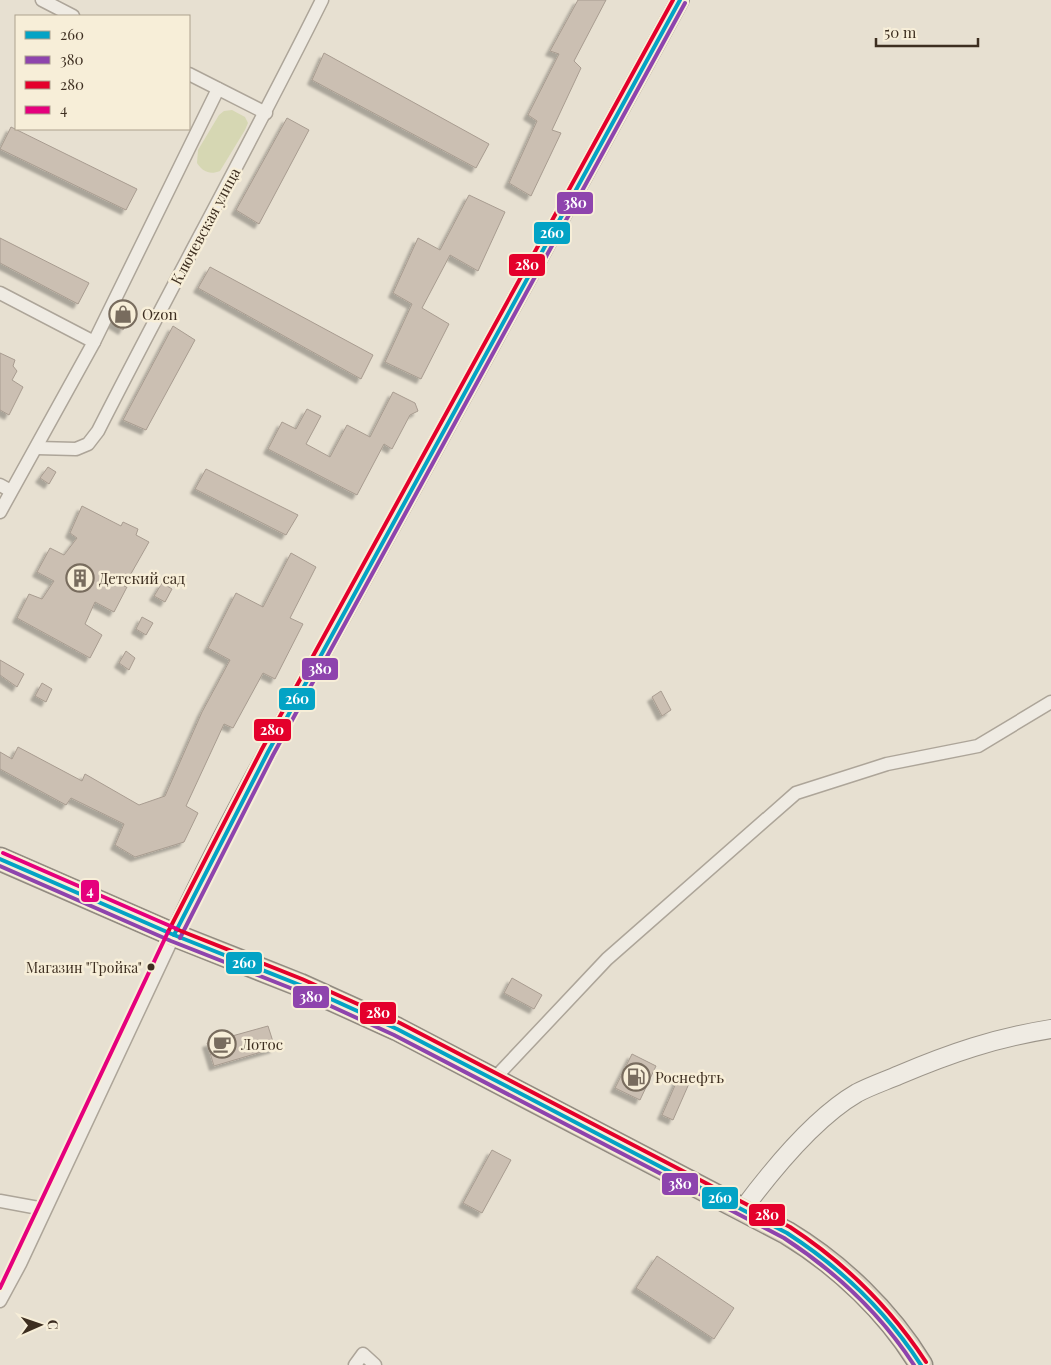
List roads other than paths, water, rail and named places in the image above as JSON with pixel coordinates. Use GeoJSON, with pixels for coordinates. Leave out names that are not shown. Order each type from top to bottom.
{"type":"FeatureCollection","features":[{"type":"Feature","properties":{"kind":"highway"},"geometry":{"type":"LineString","coordinates":[[0,859],[174,935],[300,985],[388,1025],[492,1081],[743,1209],[811,1247],[856,1286],[899,1331],[921,1365]]}},
{"type":"Feature","properties":{"kind":"street"},"geometry":{"type":"LineString","coordinates":[[42,0],[71,15]]}},
{"type":"Feature","properties":{"kind":"street","name":"Ключевская улица"},"geometry":{"type":"LineString","coordinates":[[37,448],[76,449],[88,444],[98,431],[156,316],[266,113],[322,0]]}},
{"type":"Feature","properties":{"kind":"street"},"geometry":{"type":"LineString","coordinates":[[0,1301],[20,1264],[44,1209],[194,892],[528,274],[680,0]]}},
{"type":"Feature","properties":{"kind":"street"},"geometry":{"type":"LineString","coordinates":[[190,75],[266,113]]}},
{"type":"Feature","properties":{"kind":"street"},"geometry":{"type":"LineString","coordinates":[[0,512],[6,488],[37,448],[94,342],[218,89]]}},
{"type":"Feature","properties":{"kind":"street"},"geometry":{"type":"LineString","coordinates":[[0,293],[94,342]]}},
{"type":"Feature","properties":{"kind":"street"},"geometry":{"type":"LineString","coordinates":[[492,1081],[607,959],[796,793],[887,764],[978,746],[1051,702]]}},
{"type":"Feature","properties":{"kind":"street"},"geometry":{"type":"LineString","coordinates":[[743,1209],[775,1167],[824,1119],[857,1094],[952,1052],[1018,1034],[1051,1028]]}},
{"type":"Feature","properties":{"kind":"street"},"geometry":{"type":"LineString","coordinates":[[0,1201],[44,1209]]}},
{"type":"Feature","properties":{"kind":"street"},"geometry":{"type":"LineString","coordinates":[[355,1365],[363,1354],[375,1365]]}},
{"type":"Feature","properties":{"kind":"place","name":"Ozon"},"geometry":{"type":"Point","coordinates":[123,314]}},
{"type":"Feature","properties":{"kind":"place","name":"Детский сад"},"geometry":{"type":"Point","coordinates":[80,578]}},
{"type":"Feature","properties":{"kind":"place","name":"Магазин \"Тройка\""},"geometry":{"type":"Point","coordinates":[151,967]}},
{"type":"Feature","properties":{"kind":"place","name":"Лотос"},"geometry":{"type":"Point","coordinates":[222,1044]}},
{"type":"Feature","properties":{"kind":"place","name":"Роснефть"},"geometry":{"type":"Point","coordinates":[636,1077]}}]}
